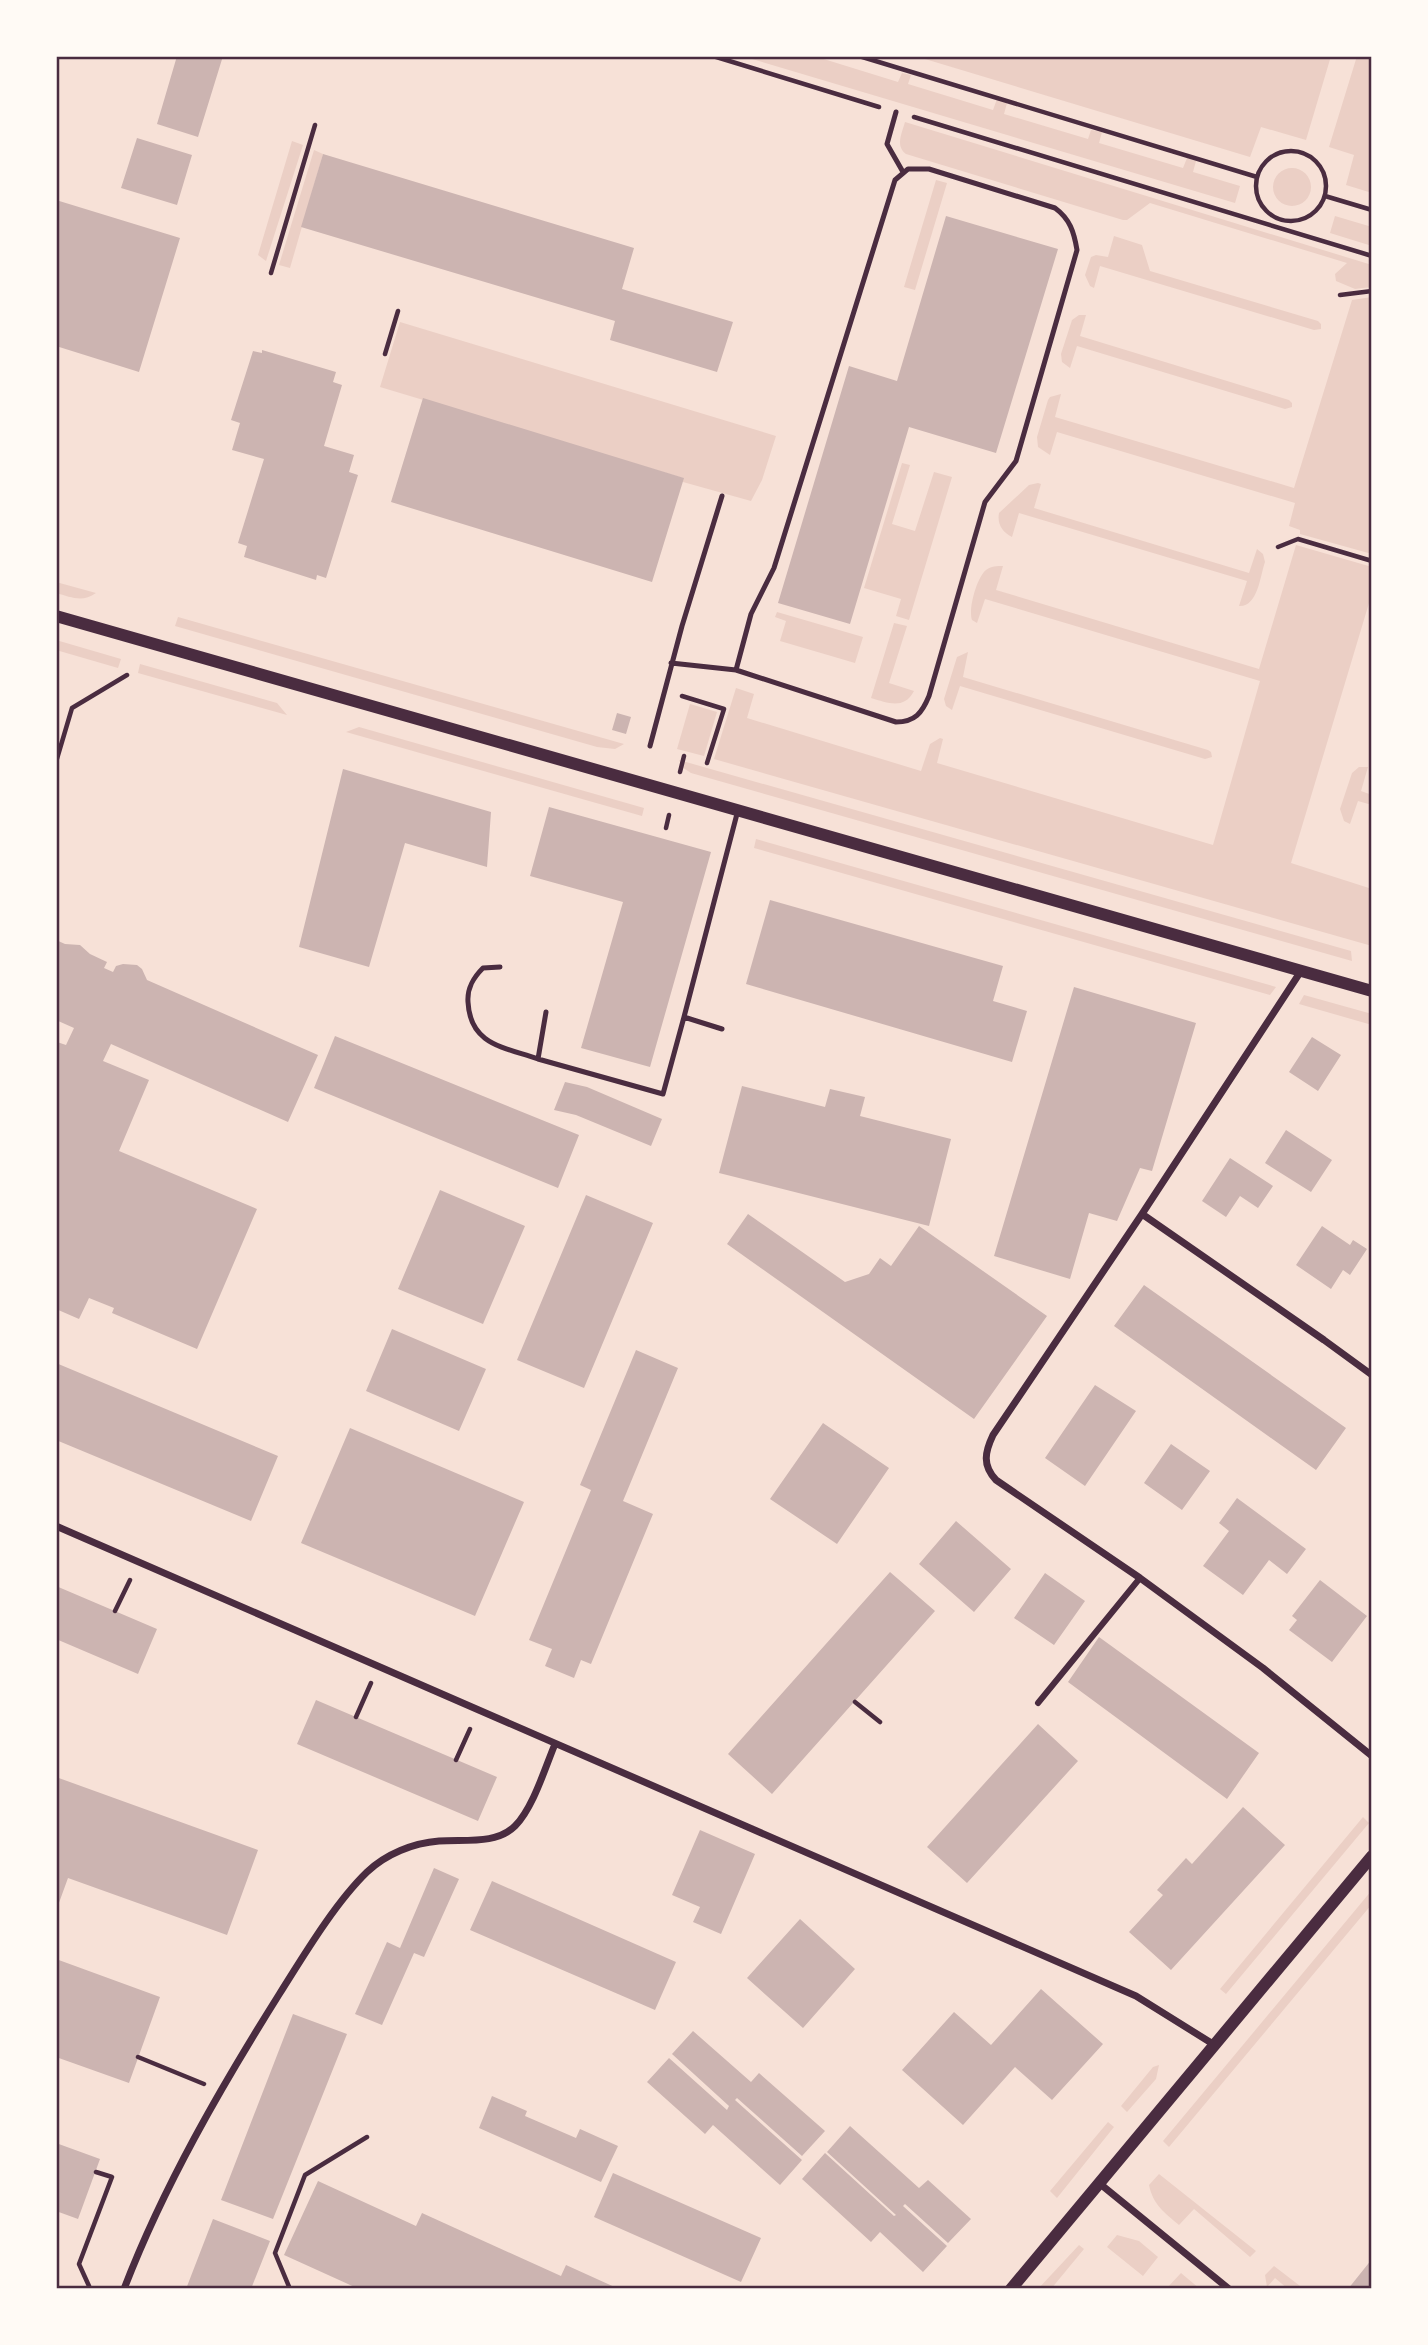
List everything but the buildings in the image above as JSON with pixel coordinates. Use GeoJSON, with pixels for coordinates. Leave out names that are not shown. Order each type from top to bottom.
{"type":"FeatureCollection","features":[{"type":"Feature","properties":{"kind":"street"},"geometry":{"type":"LineString","coordinates":[[56,616],[1372,991]]}},
{"type":"Feature","properties":{"kind":"street"},"geometry":{"type":"LineString","coordinates":[[1301,971],[993,1435],[987,1448],[986,1465],[996,1480],[1140,1578],[1263,1668],[1372,1756]]}},
{"type":"Feature","properties":{"kind":"street"},"geometry":{"type":"LineString","coordinates":[[1142,1214],[1372,1375]]}},
{"type":"Feature","properties":{"kind":"street"},"geometry":{"type":"LineString","coordinates":[[56,1526],[1136,1996],[1213,2044]]}},
{"type":"Feature","properties":{"kind":"street"},"geometry":{"type":"LineString","coordinates":[[1038,1703],[1140,1578]]}},
{"type":"Feature","properties":{"kind":"street"},"geometry":{"type":"LineString","coordinates":[[124,2289],[164,2199],[255,2031],[298,1963],[355,1885],[368,1871],[403,1849],[421,1844],[492,1838],[508,1832],[521,1818],[555,1745]]}},
{"type":"Feature","properties":{"kind":"street"},"geometry":{"type":"LineString","coordinates":[[1011,2289],[1372,1856]]}},
{"type":"Feature","properties":{"kind":"street"},"geometry":{"type":"LineString","coordinates":[[1099,2183],[1230,2289]]}},
{"type":"Feature","properties":{"kind":"lane"},"geometry":{"type":"LineString","coordinates":[[895,111],[887,145],[903,172]]}},
{"type":"Feature","properties":{"kind":"lane"},"geometry":{"type":"LineString","coordinates":[[671,663],[736,670],[896,722],[908,722],[920,714],[933,683],[985,502],[1016,461],[1077,250],[1070,224],[1062,213],[1049,204],[937,171],[917,168],[903,172],[892,186],[775,568],[751,614],[736,670]]}},
{"type":"Feature","properties":{"kind":"lane"},"geometry":{"type":"LineString","coordinates":[[650,746],[671,663],[722,496]]}},
{"type":"Feature","properties":{"kind":"lane"},"geometry":{"type":"LineString","coordinates":[[500,967],[483,968],[473,978],[467,996],[468,1015],[474,1031],[492,1043],[538,1059],[663,1094],[738,810]]}},
{"type":"Feature","properties":{"kind":"lane"},"geometry":{"type":"LineString","coordinates":[[538,1059],[546,1012]]}},
{"type":"Feature","properties":{"kind":"lane"},"geometry":{"type":"LineString","coordinates":[[684,1017],[722,1029]]}},
{"type":"Feature","properties":{"kind":"path"},"geometry":{"type":"LineString","coordinates":[[713,56],[1372,256]]}},
{"type":"Feature","properties":{"kind":"path"},"geometry":{"type":"LineString","coordinates":[[859,56],[1257,177]]}},
{"type":"Feature","properties":{"kind":"path"},"geometry":{"type":"LineString","coordinates":[[271,273],[315,125]]}},
{"type":"Feature","properties":{"kind":"path"},"geometry":{"type":"LineString","coordinates":[[1285,151],[1301,152],[1315,159],[1324,172],[1325,196],[1311,216],[1295,221],[1280,219],[1261,205],[1257,197],[1257,177],[1270,157],[1285,151]]}},
{"type":"Feature","properties":{"kind":"path"},"geometry":{"type":"LineString","coordinates":[[1325,196],[1372,210]]}},
{"type":"Feature","properties":{"kind":"path"},"geometry":{"type":"LineString","coordinates":[[1278,228],[1280,219]]}},
{"type":"Feature","properties":{"kind":"path"},"geometry":{"type":"LineString","coordinates":[[1340,295],[1372,291]]}},
{"type":"Feature","properties":{"kind":"path"},"geometry":{"type":"LineString","coordinates":[[385,355],[398,311]]}},
{"type":"Feature","properties":{"kind":"path"},"geometry":{"type":"LineString","coordinates":[[1278,547],[1298,539],[1372,561]]}},
{"type":"Feature","properties":{"kind":"path"},"geometry":{"type":"LineString","coordinates":[[56,762],[72,708],[127,675]]}},
{"type":"Feature","properties":{"kind":"path"},"geometry":{"type":"LineString","coordinates":[[664,691],[724,709],[707,763]]}},
{"type":"Feature","properties":{"kind":"path"},"geometry":{"type":"LineString","coordinates":[[115,1611],[138,1562]]}},
{"type":"Feature","properties":{"kind":"path"},"geometry":{"type":"LineString","coordinates":[[356,1717],[378,1667]]}},
{"type":"Feature","properties":{"kind":"path"},"geometry":{"type":"LineString","coordinates":[[855,1702],[880,1722]]}},
{"type":"Feature","properties":{"kind":"path"},"geometry":{"type":"LineString","coordinates":[[456,1760],[478,1711]]}},
{"type":"Feature","properties":{"kind":"path"},"geometry":{"type":"LineString","coordinates":[[138,2057],[221,2091]]}},
{"type":"Feature","properties":{"kind":"path"},"geometry":{"type":"LineString","coordinates":[[290,2289],[275,2253],[304,2175],[367,2137]]}},
{"type":"Feature","properties":{"kind":"path"},"geometry":{"type":"LineString","coordinates":[[89,2286],[79,2264],[112,2177],[96,2172]]}},
{"type":"Feature","properties":{"kind":"shaded area"},"geometry":{"type":"Polygon","coordinates":[[[742,56],[814,56],[898,82],[902,73],[911,75],[908,84],[993,110],[997,99],[1007,103],[1004,114],[1088,139],[1091,130],[1102,132],[1099,143],[1183,168],[1187,158],[1196,161],[1193,172],[1240,186],[1235,203],[742,56]]]}},
{"type":"Feature","properties":{"kind":"shaded area"},"geometry":{"type":"Polygon","coordinates":[[[915,56],[1331,56],[1306,140],[1261,127],[1250,157],[915,56]]]}},
{"type":"Feature","properties":{"kind":"shaded area"},"geometry":{"type":"Polygon","coordinates":[[[1357,56],[1372,56],[1372,193],[1346,185],[1354,155],[1329,147],[1357,56]]]}},
{"type":"Feature","properties":{"kind":"shaded area"},"geometry":{"type":"Polygon","coordinates":[[[905,122],[1372,265],[1372,287],[1355,289],[1336,281],[1335,274],[1347,263],[1150,203],[1127,220],[1123,220],[906,154],[900,143],[905,122]]]}},
{"type":"Feature","properties":{"kind":"shaded area"},"geometry":{"type":"Polygon","coordinates":[[[292,141],[303,145],[266,261],[258,255],[292,141]]]}},
{"type":"Feature","properties":{"kind":"shaded area"},"geometry":{"type":"Polygon","coordinates":[[[314,150],[323,154],[290,268],[279,265],[314,150]]]}},
{"type":"Feature","properties":{"kind":"shaded area"},"geometry":{"type":"Polygon","coordinates":[[[1292,168],[1306,173],[1311,187],[1306,201],[1292,206],[1278,201],[1273,187],[1278,173],[1292,168]]]}},
{"type":"Feature","properties":{"kind":"shaded area"},"geometry":{"type":"Polygon","coordinates":[[[936,180],[947,183],[915,290],[904,287],[936,180]]]}},
{"type":"Feature","properties":{"kind":"shaded area"},"geometry":{"type":"Polygon","coordinates":[[[1335,216],[1372,227],[1372,246],[1330,233],[1335,216]]]}},
{"type":"Feature","properties":{"kind":"shaded area"},"geometry":{"type":"Polygon","coordinates":[[[1114,236],[1142,245],[1150,271],[1318,321],[1321,329],[1314,330],[1100,266],[1094,288],[1090,286],[1085,275],[1091,257],[1108,257],[1114,236]]]}},
{"type":"Feature","properties":{"kind":"shaded area"},"geometry":{"type":"Polygon","coordinates":[[[1372,297],[1372,554],[1300,534],[1300,530],[1289,526],[1295,503],[1057,432],[1050,455],[1038,447],[1037,437],[1048,400],[1061,394],[1055,417],[1294,488],[1352,300],[1372,297]]]}},
{"type":"Feature","properties":{"kind":"shaded area"},"geometry":{"type":"Polygon","coordinates":[[[1079,315],[1086,315],[1080,336],[1289,400],[1292,407],[1285,409],[1077,346],[1070,368],[1062,362],[1061,354],[1072,320],[1079,315]]]}},
{"type":"Feature","properties":{"kind":"shaded area"},"geometry":{"type":"Polygon","coordinates":[[[400,322],[776,436],[762,480],[751,501],[380,387],[400,322]]]}},
{"type":"Feature","properties":{"kind":"shaded area"},"geometry":{"type":"Polygon","coordinates":[[[902,463],[910,465],[892,524],[915,531],[934,472],[952,477],[909,620],[896,616],[901,599],[864,588],[902,463]]]}},
{"type":"Feature","properties":{"kind":"shaded area"},"geometry":{"type":"Polygon","coordinates":[[[1041,484],[1034,508],[1249,573],[1257,549],[1263,554],[1265,562],[1254,596],[1250,602],[1239,606],[1247,581],[1019,513],[1012,537],[1005,533],[999,521],[999,513],[1029,485],[1041,484]]]}},
{"type":"Feature","properties":{"kind":"shaded area"},"geometry":{"type":"Polygon","coordinates":[[[1296,545],[1372,567],[1372,593],[1291,863],[1372,889],[1372,946],[714,759],[736,688],[754,694],[747,718],[921,771],[930,744],[940,738],[943,739],[937,763],[1213,845],[1260,681],[985,599],[977,623],[972,620],[971,615],[974,594],[979,579],[986,570],[1003,566],[996,590],[1259,669],[1296,545]]]}},
{"type":"Feature","properties":{"kind":"shaded area"},"geometry":{"type":"Polygon","coordinates":[[[56,582],[96,593],[76,598],[56,593],[56,582]]]}},
{"type":"Feature","properties":{"kind":"shaded area"},"geometry":{"type":"Polygon","coordinates":[[[777,612],[863,637],[855,663],[780,641],[786,621],[775,617],[777,612]]]}},
{"type":"Feature","properties":{"kind":"shaded area"},"geometry":{"type":"Polygon","coordinates":[[[178,617],[624,744],[615,749],[597,747],[175,626],[178,617]]]}},
{"type":"Feature","properties":{"kind":"shaded area"},"geometry":{"type":"Polygon","coordinates":[[[894,623],[907,626],[889,683],[914,691],[900,703],[871,698],[894,623]]]}},
{"type":"Feature","properties":{"kind":"shaded area"},"geometry":{"type":"Polygon","coordinates":[[[56,640],[121,659],[118,668],[56,650],[56,640]]]}},
{"type":"Feature","properties":{"kind":"shaded area"},"geometry":{"type":"Polygon","coordinates":[[[968,652],[963,677],[1208,750],[1212,757],[1205,759],[960,686],[952,710],[946,706],[944,699],[957,657],[968,652]]]}},
{"type":"Feature","properties":{"kind":"shaded area"},"geometry":{"type":"Polygon","coordinates":[[[140,664],[277,703],[287,715],[138,673],[140,664]]]}},
{"type":"Feature","properties":{"kind":"shaded area"},"geometry":{"type":"Polygon","coordinates":[[[690,704],[717,712],[704,756],[677,749],[690,704]]]}},
{"type":"Feature","properties":{"kind":"shaded area"},"geometry":{"type":"Polygon","coordinates":[[[359,727],[644,808],[642,816],[346,732],[359,727]]]}},
{"type":"Feature","properties":{"kind":"shaded area"},"geometry":{"type":"Polygon","coordinates":[[[679,760],[1351,951],[1352,961],[691,773],[682,767],[679,760]]]}},
{"type":"Feature","properties":{"kind":"shaded area"},"geometry":{"type":"Polygon","coordinates":[[[1359,767],[1368,767],[1361,791],[1372,795],[1372,805],[1358,801],[1350,824],[1344,821],[1340,809],[1352,773],[1359,767]]]}},
{"type":"Feature","properties":{"kind":"shaded area"},"geometry":{"type":"Polygon","coordinates":[[[756,839],[1276,987],[1270,995],[754,848],[756,839]]]}},
{"type":"Feature","properties":{"kind":"shaded area"},"geometry":{"type":"Polygon","coordinates":[[[1304,995],[1372,1014],[1372,1025],[1299,1004],[1304,995]]]}},
{"type":"Feature","properties":{"kind":"shaded area"},"geometry":{"type":"Polygon","coordinates":[[[1363,1817],[1369,1823],[1226,1994],[1220,1989],[1363,1817]]]}},
{"type":"Feature","properties":{"kind":"shaded area"},"geometry":{"type":"Polygon","coordinates":[[[1372,1890],[1372,1904],[1169,2147],[1163,2141],[1372,1890]]]}},
{"type":"Feature","properties":{"kind":"shaded area"},"geometry":{"type":"Polygon","coordinates":[[[1159,2065],[1156,2079],[1127,2112],[1121,2106],[1153,2067],[1159,2065]]]}},
{"type":"Feature","properties":{"kind":"shaded area"},"geometry":{"type":"Polygon","coordinates":[[[1108,2122],[1114,2127],[1057,2198],[1050,2191],[1108,2122]]]}},
{"type":"Feature","properties":{"kind":"shaded area"},"geometry":{"type":"Polygon","coordinates":[[[1159,2174],[1256,2251],[1250,2257],[1194,2209],[1179,2225],[1153,2198],[1149,2185],[1159,2174]]]}},
{"type":"Feature","properties":{"kind":"shaded area"},"geometry":{"type":"Polygon","coordinates":[[[1117,2235],[1139,2241],[1158,2257],[1143,2276],[1107,2247],[1117,2235]]]}},
{"type":"Feature","properties":{"kind":"shaded area"},"geometry":{"type":"Polygon","coordinates":[[[1079,2245],[1084,2249],[1051,2289],[1038,2289],[1079,2245]]]}},
{"type":"Feature","properties":{"kind":"shaded area"},"geometry":{"type":"Polygon","coordinates":[[[1274,2266],[1304,2289],[1288,2289],[1275,2278],[1267,2287],[1265,2275],[1274,2266]]]}},
{"type":"Feature","properties":{"kind":"shaded area"},"geometry":{"type":"Polygon","coordinates":[[[1181,2273],[1200,2289],[1166,2289],[1181,2273]]]}}]}
